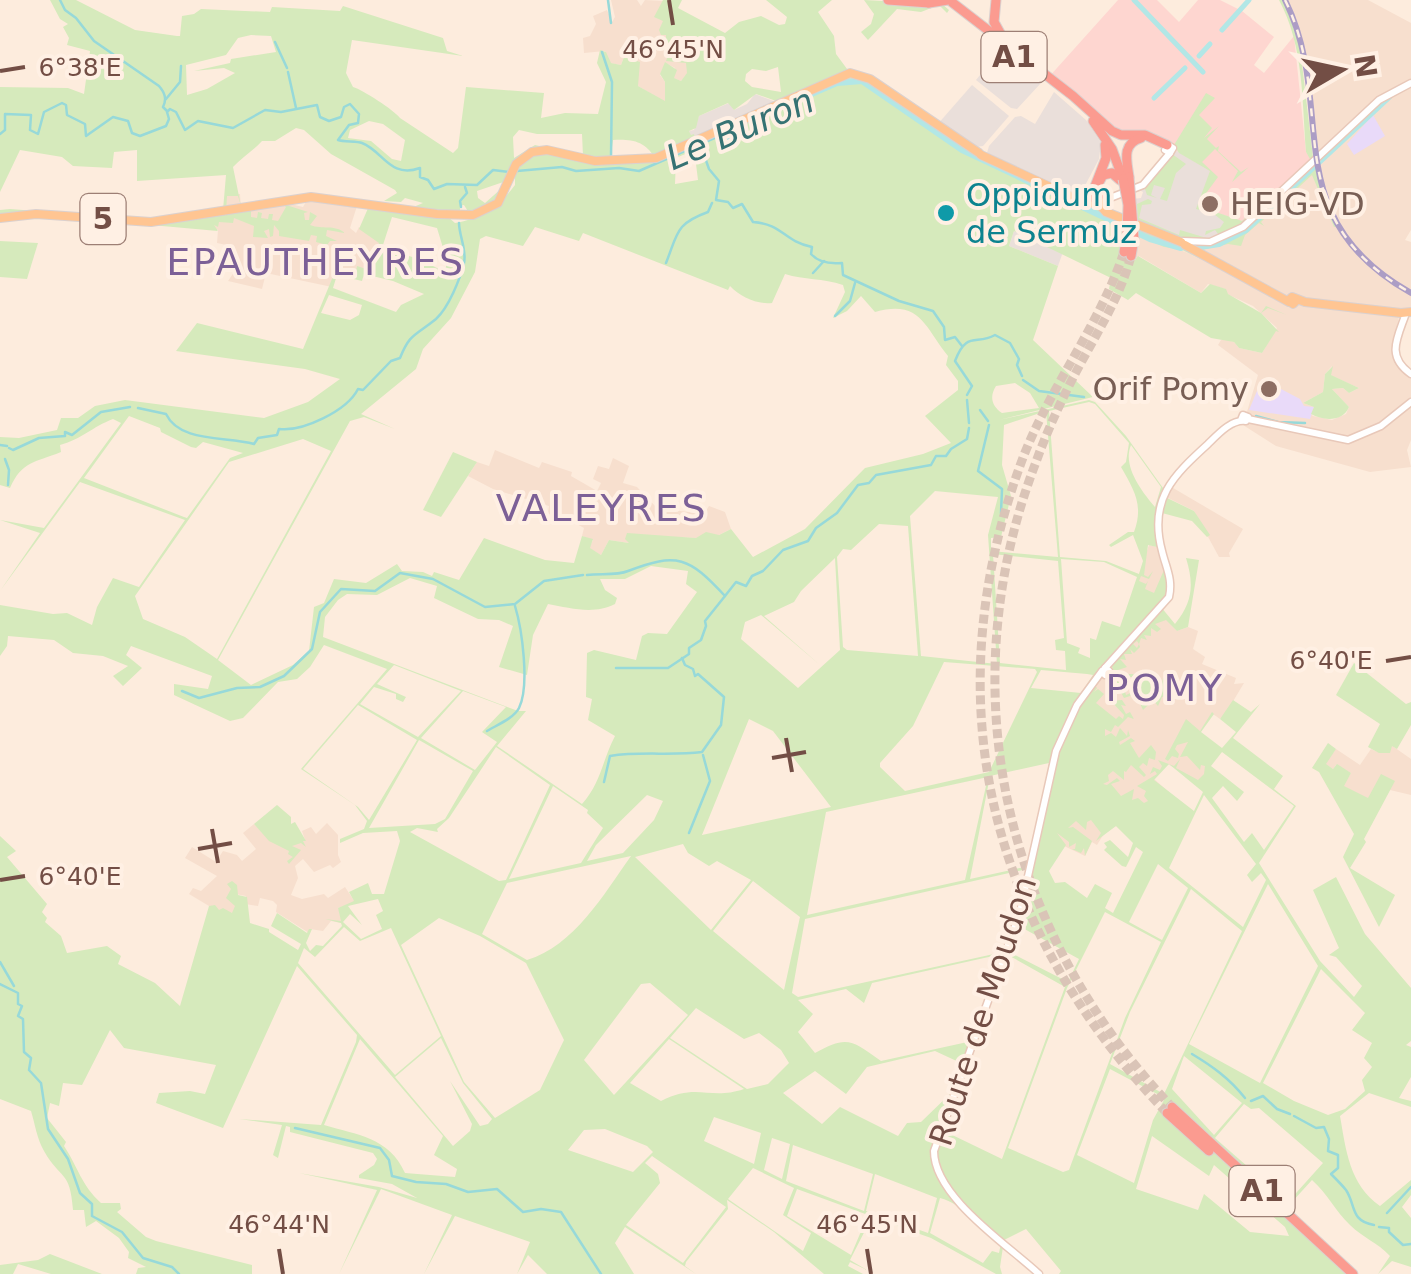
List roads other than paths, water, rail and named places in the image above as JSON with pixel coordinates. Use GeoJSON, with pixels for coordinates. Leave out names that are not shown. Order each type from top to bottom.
{"type":"FeatureCollection","features":[{"type":"Feature","properties":{"kind":"highway"},"geometry":{"type":"LineString","coordinates":[[888,0],[947,0]]}},
{"type":"Feature","properties":{"kind":"highway"},"geometry":{"type":"LineString","coordinates":[[904,0],[929,1]]}},
{"type":"Feature","properties":{"kind":"highway","name":"A1"},"geometry":{"type":"LineString","coordinates":[[947,0],[1085,109],[1110,138],[1125,178]]}},
{"type":"Feature","properties":{"kind":"highway","name":"A1"},"geometry":{"type":"LineString","coordinates":[[947,0],[1085,109]]}},
{"type":"Feature","properties":{"kind":"highway"},"geometry":{"type":"LineString","coordinates":[[996,0],[996,29],[1021,58]]}},
{"type":"Feature","properties":{"kind":"highway"},"geometry":{"type":"LineString","coordinates":[[1085,109],[1116,133],[1145,134],[1167,149]]}},
{"type":"Feature","properties":{"kind":"highway"},"geometry":{"type":"LineString","coordinates":[[1078,200],[1090,197],[1106,150],[1085,109]]}},
{"type":"Feature","properties":{"kind":"highway"},"geometry":{"type":"LineString","coordinates":[[1130,238],[1125,178],[1130,143],[1146,138],[1167,149]]}},
{"type":"Feature","properties":{"kind":"highway"},"geometry":{"type":"LineString","coordinates":[[1100,199],[1098,184],[1102,176],[1112,173],[1125,178],[1132,192],[1127,254]]}},
{"type":"Feature","properties":{"kind":"highway"},"geometry":{"type":"LineString","coordinates":[[1095,182],[1100,199]]}},
{"type":"Feature","properties":{"kind":"highway","name":"A1"},"geometry":{"type":"LineString","coordinates":[[1170,1110],[1350,1274]]}},
{"type":"Feature","properties":{"kind":"main road","name":"5"},"geometry":{"type":"LineString","coordinates":[[0,218],[30,214],[152,222],[311,197],[473,215],[498,203],[517,163],[526,154],[540,150],[615,161],[662,156],[850,73],[874,82],[967,147],[1078,200]]}},
{"type":"Feature","properties":{"kind":"main road"},"geometry":{"type":"LineString","coordinates":[[1185,242],[1218,240],[1243,228],[1378,100],[1411,83]]}},
{"type":"Feature","properties":{"kind":"main road"},"geometry":{"type":"LineString","coordinates":[[1078,200],[1100,199],[1146,183],[1167,149]]}},
{"type":"Feature","properties":{"kind":"main road"},"geometry":{"type":"LineString","coordinates":[[1100,199],[1108,213],[1185,242],[1276,295],[1406,313],[1394,346],[1396,358],[1411,374]]}},
{"type":"Feature","properties":{"kind":"main road","name":"Route de Moudon"},"geometry":{"type":"LineString","coordinates":[[1038,1274],[975,1220],[939,1172],[934,1150],[1020,912],[1053,760],[1071,717],[1092,682],[1162,608],[1170,593],[1160,537],[1169,482],[1219,434],[1244,419],[1342,439],[1359,437],[1385,424],[1411,402]]}},
{"type":"Feature","properties":{"kind":"waterway"},"geometry":{"type":"LineString","coordinates":[[60,0],[94,41],[159,86],[167,111]]}},
{"type":"Feature","properties":{"kind":"waterway"},"geometry":{"type":"LineString","coordinates":[[608,0],[611,23]]}},
{"type":"Feature","properties":{"kind":"waterway"},"geometry":{"type":"LineString","coordinates":[[1134,0],[1203,72]]}},
{"type":"Feature","properties":{"kind":"waterway"},"geometry":{"type":"LineString","coordinates":[[1222,30],[1249,0]]}},
{"type":"Feature","properties":{"kind":"waterway"},"geometry":{"type":"LineString","coordinates":[[275,42],[287,68]]}},
{"type":"Feature","properties":{"kind":"waterway"},"geometry":{"type":"LineString","coordinates":[[1199,56],[1210,44]]}},
{"type":"Feature","properties":{"kind":"waterway"},"geometry":{"type":"LineString","coordinates":[[602,52],[612,82],[611,157]]}},
{"type":"Feature","properties":{"kind":"waterway"},"geometry":{"type":"LineString","coordinates":[[166,99],[180,82],[181,66]]}},
{"type":"Feature","properties":{"kind":"waterway"},"geometry":{"type":"LineString","coordinates":[[1154,98],[1185,68]]}},
{"type":"Feature","properties":{"kind":"waterway"},"geometry":{"type":"LineString","coordinates":[[288,72],[296,108]]}},
{"type":"Feature","properties":{"kind":"waterway","name":"Le Buron"},"geometry":{"type":"LineString","coordinates":[[754,119],[837,83],[862,81],[962,150],[1150,239],[1181,248]]}},
{"type":"Feature","properties":{"kind":"waterway","name":"Le Buron"},"geometry":{"type":"LineString","coordinates":[[1194,248],[1219,244],[1246,230],[1390,96]]}},
{"type":"Feature","properties":{"kind":"waterway","name":"Le Buron"},"geometry":{"type":"LineString","coordinates":[[0,134],[5,130],[5,114],[31,115],[30,130],[38,134],[44,112],[62,103],[67,115],[85,124],[86,136],[113,117],[128,121],[132,133],[140,136],[166,126],[170,109],[176,112],[185,130],[198,121],[233,128],[265,110],[281,112],[317,105],[320,117],[329,121],[341,117],[344,107],[350,104],[359,114],[358,123],[349,125],[338,140],[362,143],[401,170],[420,168],[420,177],[434,189],[447,184],[477,185],[493,170],[509,172]]}},
{"type":"Feature","properties":{"kind":"waterway","name":"Le Buron"},"geometry":{"type":"LineString","coordinates":[[719,136],[728,137],[742,123]]}},
{"type":"Feature","properties":{"kind":"waterway","name":"Le Buron"},"geometry":{"type":"LineString","coordinates":[[517,171],[562,167],[576,171],[639,171],[719,136]]}},
{"type":"Feature","properties":{"kind":"waterway"},"geometry":{"type":"LineString","coordinates":[[703,152],[719,181],[716,200],[728,202],[733,208],[742,204],[753,222],[771,226],[812,247],[811,254],[818,259],[842,263],[843,275],[899,301],[933,311],[944,327],[945,340],[955,337],[962,346]]}},
{"type":"Feature","properties":{"kind":"waterway"},"geometry":{"type":"LineString","coordinates":[[461,207],[460,201],[467,193],[465,187]]}},
{"type":"Feature","properties":{"kind":"waterway"},"geometry":{"type":"LineString","coordinates":[[666,263],[679,231],[708,212],[712,203]]}},
{"type":"Feature","properties":{"kind":"waterway"},"geometry":{"type":"LineString","coordinates":[[138,408],[166,414],[182,430],[193,434],[254,444],[258,438],[277,435],[279,429],[299,427],[334,412],[391,361],[400,358],[410,339],[445,307],[464,263],[459,223]]}},
{"type":"Feature","properties":{"kind":"waterway"},"geometry":{"type":"LineString","coordinates":[[813,273],[824,261]]}},
{"type":"Feature","properties":{"kind":"waterway"},"geometry":{"type":"LineString","coordinates":[[835,316],[850,301],[855,283]]}},
{"type":"Feature","properties":{"kind":"waterway"},"geometry":{"type":"LineString","coordinates":[[967,395],[972,386],[955,361],[959,351],[972,340],[995,335],[1010,343],[1022,376]]}},
{"type":"Feature","properties":{"kind":"waterway"},"geometry":{"type":"LineString","coordinates":[[1023,380],[1039,391],[1084,397]]}},
{"type":"Feature","properties":{"kind":"waterway"},"geometry":{"type":"LineString","coordinates":[[967,400],[969,423]]}},
{"type":"Feature","properties":{"kind":"waterway"},"geometry":{"type":"LineString","coordinates":[[9,448],[13,450],[39,438],[65,436],[65,432],[72,435],[101,412],[130,407]]}},
{"type":"Feature","properties":{"kind":"waterway"},"geometry":{"type":"LineString","coordinates":[[980,410],[988,421]]}},
{"type":"Feature","properties":{"kind":"waterway"},"geometry":{"type":"LineString","coordinates":[[1256,416],[1305,423]]}},
{"type":"Feature","properties":{"kind":"waterway"},"geometry":{"type":"LineString","coordinates":[[989,425],[978,471],[1002,489],[1001,513]]}},
{"type":"Feature","properties":{"kind":"waterway"},"geometry":{"type":"LineString","coordinates":[[587,575],[623,573],[671,560],[702,573],[725,596],[736,582],[746,586],[783,550],[808,541],[858,485],[869,483],[876,475],[931,465],[936,456],[946,456],[967,439],[969,428]]}},
{"type":"Feature","properties":{"kind":"waterway"},"geometry":{"type":"LineString","coordinates":[[0,445],[7,446]]}},
{"type":"Feature","properties":{"kind":"waterway"},"geometry":{"type":"LineString","coordinates":[[5,459],[8,485]]}},
{"type":"Feature","properties":{"kind":"waterway"},"geometry":{"type":"LineString","coordinates":[[182,691],[199,698],[237,688],[260,687],[284,676],[312,649],[320,612],[341,589],[375,591],[400,573],[433,579],[485,607],[515,604],[544,581],[583,575]]}},
{"type":"Feature","properties":{"kind":"waterway"},"geometry":{"type":"LineString","coordinates":[[616,668],[668,668],[701,640],[705,621],[725,596]]}},
{"type":"Feature","properties":{"kind":"waterway"},"geometry":{"type":"LineString","coordinates":[[487,731],[513,715],[522,698],[524,657],[515,606]]}},
{"type":"Feature","properties":{"kind":"waterway"},"geometry":{"type":"LineString","coordinates":[[604,782],[610,756],[702,752],[721,725],[724,697],[698,674],[695,676],[682,658]]}},
{"type":"Feature","properties":{"kind":"waterway"},"geometry":{"type":"LineString","coordinates":[[689,833],[710,781],[703,755]]}},
{"type":"Feature","properties":{"kind":"waterway"},"geometry":{"type":"LineString","coordinates":[[0,962],[14,986]]}},
{"type":"Feature","properties":{"kind":"waterway"},"geometry":{"type":"LineString","coordinates":[[0,984],[18,993],[24,1052],[31,1058],[29,1070],[41,1083],[48,1129],[68,1159],[80,1193],[92,1204],[92,1216],[122,1232],[143,1258],[172,1267],[179,1274]]}},
{"type":"Feature","properties":{"kind":"waterway"},"geometry":{"type":"LineString","coordinates":[[1192,1054],[1220,1073],[1245,1098]]}},
{"type":"Feature","properties":{"kind":"waterway"},"geometry":{"type":"LineString","coordinates":[[1251,1101],[1263,1096],[1277,1109],[1290,1114]]}},
{"type":"Feature","properties":{"kind":"waterway"},"geometry":{"type":"LineString","coordinates":[[1294,1116],[1316,1128],[1324,1127],[1328,1151],[1338,1155],[1338,1168],[1331,1174],[1346,1190],[1357,1216],[1374,1225]]}},
{"type":"Feature","properties":{"kind":"waterway"},"geometry":{"type":"LineString","coordinates":[[295,1128],[380,1148],[389,1160],[392,1176],[446,1184],[468,1192],[497,1189],[523,1212],[561,1212],[601,1274]]}},
{"type":"Feature","properties":{"kind":"waterway"},"geometry":{"type":"LineString","coordinates":[[1387,1213],[1411,1187]]}},
{"type":"Feature","properties":{"kind":"waterway"},"geometry":{"type":"LineString","coordinates":[[1379,1227],[1389,1228],[1403,1245],[1411,1244]]}},
{"type":"Feature","properties":{"kind":"tunnel"},"geometry":{"type":"LineString","coordinates":[[1124,252],[1114,280],[1045,409],[1021,463],[995,553],[982,641],[982,727],[995,810],[1020,891],[1058,968],[1107,1042],[1167,1113]]}},
{"type":"Feature","properties":{"kind":"tunnel"},"geometry":{"type":"LineString","coordinates":[[1131,256],[1114,301],[1045,439],[1010,548],[997,635],[996,721],[1008,805],[1032,886],[1068,965],[1115,1038],[1172,1107]]}},
{"type":"Feature","properties":{"kind":"railway"},"geometry":{"type":"LineString","coordinates":[[1285,0],[1300,41],[1325,195],[1341,230],[1368,262],[1411,293]]}},
{"type":"Feature","properties":{"kind":"place","name":"HEIG-VD"},"geometry":{"type":"Point","coordinates":[1210,204]}},
{"type":"Feature","properties":{"kind":"place","name":"Oppidum de Sermuz"},"geometry":{"type":"Point","coordinates":[946,213]}},
{"type":"Feature","properties":{"kind":"place","name":"Orif Pomy"},"geometry":{"type":"Point","coordinates":[1269,389]}},
{"type":"Feature","properties":{"kind":"district","name":"EPAUTHEYRES"},"geometry":{"type":"Point","coordinates":[316,262]}},
{"type":"Feature","properties":{"kind":"district","name":"VALEYRES"},"geometry":{"type":"Point","coordinates":[602,508]}},
{"type":"Feature","properties":{"kind":"district","name":"POMY"},"geometry":{"type":"Point","coordinates":[1165,688]}}]}
